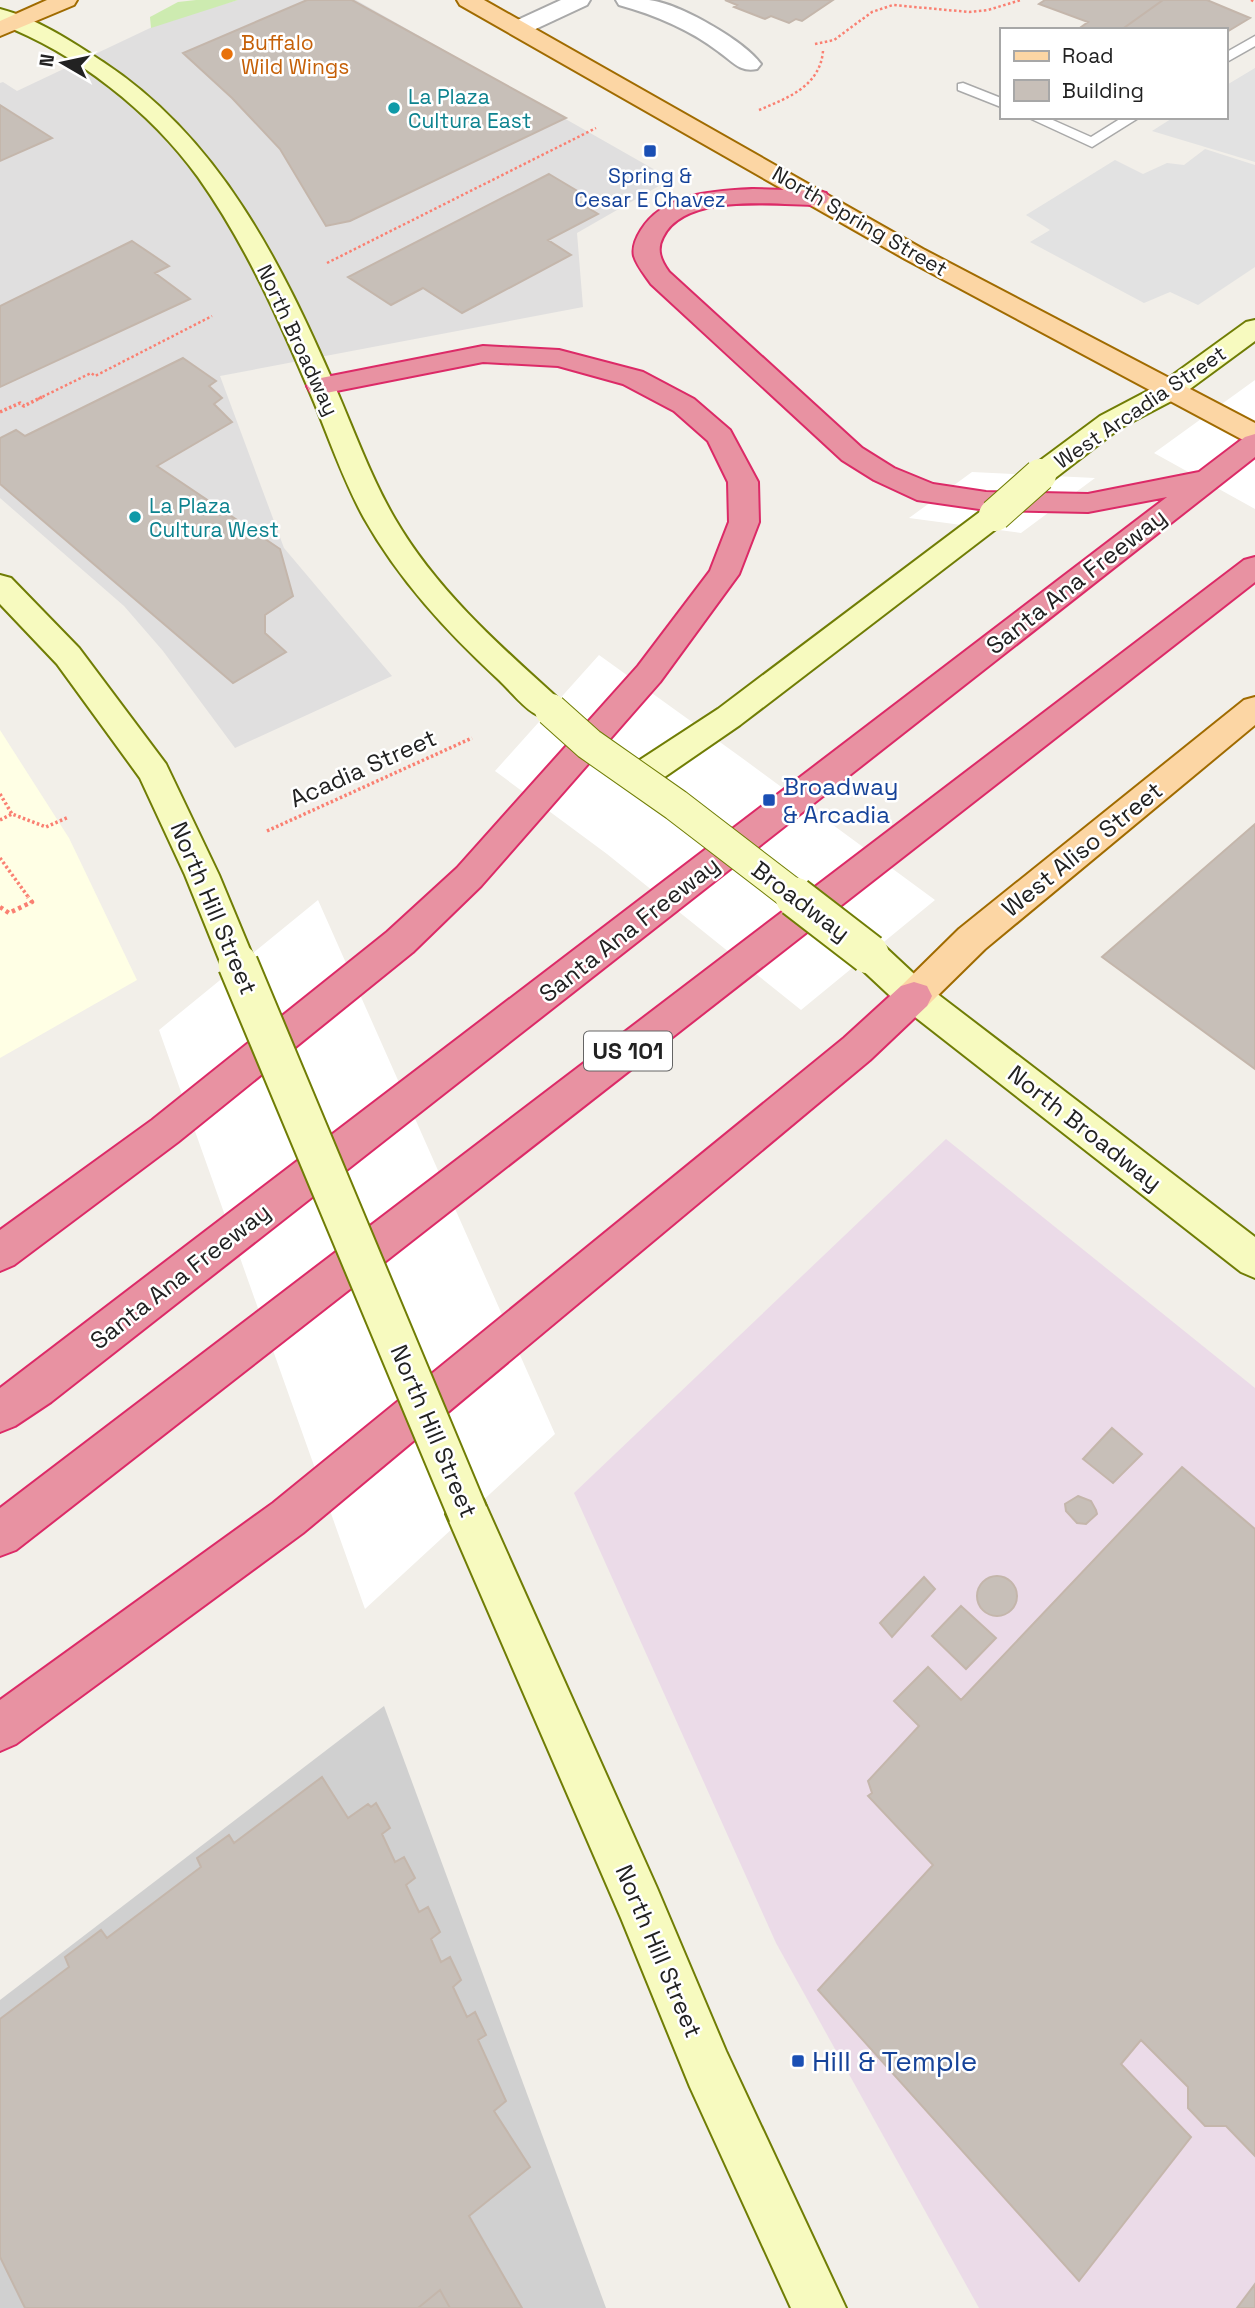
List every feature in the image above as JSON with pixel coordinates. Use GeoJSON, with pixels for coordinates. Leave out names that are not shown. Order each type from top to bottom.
{"type":"FeatureCollection","features":[{"type":"Feature","properties":{"kind":"highway"},"geometry":{"type":"LineString","coordinates":[[817,198],[708,199],[686,205],[657,223],[646,242],[647,261],[660,278],[852,454],[884,474],[928,493],[986,501],[1088,503],[1207,479]]}},
{"type":"Feature","properties":{"kind":"highway"},"geometry":{"type":"LineString","coordinates":[[0,1253],[165,1131],[400,942],[469,877],[649,674],[724,574],[744,522],[743,481],[720,436],[684,405],[633,378],[559,358],[483,354],[321,386]]}},
{"type":"Feature","properties":{"kind":"highway","name":"Santa Ana Freeway"},"geometry":{"type":"LineString","coordinates":[[0,1412],[58,1371],[1255,443]]}},
{"type":"Feature","properties":{"kind":"highway","name":"US 101"},"geometry":{"type":"LineString","coordinates":[[0,1535],[1255,567]]}},
{"type":"Feature","properties":{"kind":"highway"},"geometry":{"type":"LineString","coordinates":[[0,1728],[288,1518],[849,1055],[914,996]]}},
{"type":"Feature","properties":{"kind":"main road"},"geometry":{"type":"LineString","coordinates":[[5,22],[66,0]]}},
{"type":"Feature","properties":{"kind":"main road","name":"North Spring Street"},"geometry":{"type":"LineString","coordinates":[[468,0],[676,115],[915,254],[1255,435]]}},
{"type":"Feature","properties":{"kind":"main road","name":"North Broadway"},"geometry":{"type":"LineString","coordinates":[[5,22],[73,51],[152,109],[189,150],[223,194],[251,241],[321,386],[349,456],[380,519],[413,570],[491,655],[551,710]]}},
{"type":"Feature","properties":{"kind":"main road","name":"West Arcadia Street"},"geometry":{"type":"LineString","coordinates":[[638,778],[718,725],[986,521],[1040,475],[1110,422],[1170,391],[1255,328]]}},
{"type":"Feature","properties":{"kind":"main road","name":"North Hill Street"},"geometry":{"type":"LineString","coordinates":[[0,585],[68,656],[154,773],[202,875],[468,1514],[635,1893],[708,2069],[819,2308]]}},
{"type":"Feature","properties":{"kind":"main road","name":"West Aliso Street"},"geometry":{"type":"LineString","coordinates":[[914,996],[972,939],[1255,708]]}},
{"type":"Feature","properties":{"kind":"main road","name":"Broadway"},"geometry":{"type":"LineString","coordinates":[[551,710],[576,734],[869,954],[914,996]]}},
{"type":"Feature","properties":{"kind":"main road","name":"North Broadway"},"geometry":{"type":"LineString","coordinates":[[914,996],[1255,1260]]}},
{"type":"Feature","properties":{"kind":"street"},"geometry":{"type":"LineString","coordinates":[[519,28],[579,0]]}},
{"type":"Feature","properties":{"kind":"street"},"geometry":{"type":"LineString","coordinates":[[627,0],[655,8],[719,39],[749,64]]}},
{"type":"Feature","properties":{"kind":"lane"},"geometry":{"type":"LineString","coordinates":[[1227,58],[1255,40]]}},
{"type":"Feature","properties":{"kind":"lane"},"geometry":{"type":"LineString","coordinates":[[963,87],[1000,103]]}},
{"type":"Feature","properties":{"kind":"lane"},"geometry":{"type":"LineString","coordinates":[[1038,119],[1092,143],[1130,119]]}},
{"type":"Feature","properties":{"kind":"path"},"geometry":{"type":"LineString","coordinates":[[815,44],[834,40],[872,12],[893,5],[969,12],[988,10],[1021,0]]}},
{"type":"Feature","properties":{"kind":"path"},"geometry":{"type":"LineString","coordinates":[[759,110],[791,96],[811,82],[820,69],[823,51]]}},
{"type":"Feature","properties":{"kind":"path"},"geometry":{"type":"LineString","coordinates":[[327,263],[596,128]]}},
{"type":"Feature","properties":{"kind":"path"},"geometry":{"type":"LineString","coordinates":[[0,412],[20,403],[24,406],[91,373],[95,376],[212,316]]}},
{"type":"Feature","properties":{"kind":"path","name":"Acadia Street"},"geometry":{"type":"LineString","coordinates":[[267,831],[472,738]]}},
{"type":"Feature","properties":{"kind":"path"},"geometry":{"type":"LineString","coordinates":[[0,794],[12,814],[46,827],[69,817]]}},
{"type":"Feature","properties":{"kind":"path"},"geometry":{"type":"LineString","coordinates":[[0,820],[12,814]]}},
{"type":"Feature","properties":{"kind":"path"},"geometry":{"type":"LineString","coordinates":[[0,858],[32,902],[9,912],[0,907]]}},
{"type":"Feature","properties":{"kind":"shaded area"},"geometry":{"type":"Polygon","coordinates":[[[238,0],[356,0],[671,179],[577,233],[583,307],[220,376],[284,548],[392,676],[235,748],[163,651],[124,606],[0,498],[0,83],[3,82],[17,91],[167,20],[238,0]]]}},
{"type":"Feature","properties":{"kind":"shaded area"},"geometry":{"type":"Polygon","coordinates":[[[1255,68],[1255,162],[1152,131],[1171,119],[1227,119],[1227,85],[1255,68]]]}},
{"type":"Feature","properties":{"kind":"shaded area"},"geometry":{"type":"Polygon","coordinates":[[[1205,149],[1255,165],[1255,267],[1198,305],[1170,292],[1144,303],[1030,242],[1050,230],[1026,215],[1115,160],[1143,174],[1167,163],[1184,165],[1205,149]]]}},
{"type":"Feature","properties":{"kind":"shaded area"},"geometry":{"type":"Polygon","coordinates":[[[0,730],[69,838],[137,980],[0,1058],[0,730]]]}},
{"type":"Feature","properties":{"kind":"shaded area"},"geometry":{"type":"Polygon","coordinates":[[[946,1139],[1255,1388],[1255,2308],[979,2308],[776,1943],[574,1493],[946,1139]]]}},
{"type":"Feature","properties":{"kind":"shaded area"},"geometry":{"type":"Polygon","coordinates":[[[384,1706],[606,2308],[0,2308],[0,2000],[384,1706]]]}},
{"type":"Feature","properties":{"kind":"green space"},"geometry":{"type":"Polygon","coordinates":[[[238,0],[151,28],[150,17],[178,2],[238,0]]]}},
{"type":"Feature","properties":{"kind":"pier"},"geometry":{"type":"Polygon","coordinates":[[[1255,380],[1255,509],[1154,453],[1255,380]]]}},
{"type":"Feature","properties":{"kind":"pier"},"geometry":{"type":"Polygon","coordinates":[[[972,472],[1095,478],[1021,533],[909,518],[972,472]]]}},
{"type":"Feature","properties":{"kind":"pier"},"geometry":{"type":"Polygon","coordinates":[[[599,655],[935,900],[801,1010],[607,854],[495,771],[599,655]]]}},
{"type":"Feature","properties":{"kind":"pier"},"geometry":{"type":"Polygon","coordinates":[[[318,900],[555,1434],[365,1609],[159,1030],[318,900]]]}},
{"type":"Feature","properties":{"kind":"building","name":"La Plaza Cultura East"},"geometry":{"type":"Polygon","coordinates":[[[307,0],[352,0],[566,118],[350,221],[326,226],[280,149],[232,98],[183,53],[307,0]]]}},
{"type":"Feature","properties":{"kind":"building"},"geometry":{"type":"Polygon","coordinates":[[[725,0],[833,0],[802,21],[796,19],[789,23],[771,16],[765,19],[734,7],[737,5],[725,0]]]}},
{"type":"Feature","properties":{"kind":"building"},"geometry":{"type":"Polygon","coordinates":[[[1045,0],[1163,0],[1124,28],[1080,28],[1088,22],[1039,4],[1045,0]]]}},
{"type":"Feature","properties":{"kind":"building"},"geometry":{"type":"Polygon","coordinates":[[[1163,0],[1207,0],[1250,18],[1227,32],[1227,28],[1124,28],[1163,0]]]}},
{"type":"Feature","properties":{"kind":"building"},"geometry":{"type":"Polygon","coordinates":[[[0,105],[52,138],[0,161],[0,105]]]}},
{"type":"Feature","properties":{"kind":"building","name":"La Plaza Cultura East"},"geometry":{"type":"Polygon","coordinates":[[[549,174],[584,195],[575,200],[598,214],[548,240],[571,255],[462,313],[423,288],[391,305],[348,277],[549,174]]]}},
{"type":"Feature","properties":{"kind":"building"},"geometry":{"type":"Polygon","coordinates":[[[132,241],[169,266],[155,273],[190,299],[0,387],[0,306],[132,241]]]}},
{"type":"Feature","properties":{"kind":"building","name":"La Plaza Cultura West"},"geometry":{"type":"Polygon","coordinates":[[[183,358],[216,381],[209,386],[222,398],[214,404],[232,422],[157,466],[280,549],[293,596],[265,615],[265,633],[286,652],[233,683],[0,484],[0,438],[16,430],[25,436],[183,358]]]}},
{"type":"Feature","properties":{"kind":"building"},"geometry":{"type":"Polygon","coordinates":[[[1255,824],[1255,1069],[1102,957],[1255,824]]]}},
{"type":"Feature","properties":{"kind":"building"},"geometry":{"type":"Polygon","coordinates":[[[1112,1428],[1142,1454],[1113,1483],[1083,1459],[1112,1428]]]}},
{"type":"Feature","properties":{"kind":"building"},"geometry":{"type":"Polygon","coordinates":[[[1182,1467],[1255,1529],[1255,2156],[1226,2126],[1205,2126],[1188,2108],[1188,2087],[1141,2040],[1121,2064],[1191,2137],[1079,2281],[818,1990],[933,1865],[868,1796],[872,1793],[868,1781],[919,1726],[894,1701],[928,1667],[961,1700],[1182,1467]]]}},
{"type":"Feature","properties":{"kind":"building"},"geometry":{"type":"Polygon","coordinates":[[[1078,1496],[1091,1501],[1096,1510],[1097,1514],[1086,1524],[1077,1523],[1066,1511],[1065,1504],[1078,1496]]]}},
{"type":"Feature","properties":{"kind":"building"},"geometry":{"type":"Polygon","coordinates":[[[997,1576],[1005,1577],[1011,1582],[1016,1588],[1016,1604],[1011,1610],[1005,1615],[997,1616],[989,1615],[983,1610],[978,1604],[977,1596],[978,1588],[983,1582],[989,1577],[997,1576]]]}},
{"type":"Feature","properties":{"kind":"building"},"geometry":{"type":"Polygon","coordinates":[[[924,1577],[935,1589],[892,1637],[880,1623],[924,1577]]]}},
{"type":"Feature","properties":{"kind":"building"},"geometry":{"type":"Polygon","coordinates":[[[961,1606],[996,1638],[966,1669],[932,1636],[961,1606]]]}},
{"type":"Feature","properties":{"kind":"building"},"geometry":{"type":"Polygon","coordinates":[[[322,1777],[348,1818],[368,1804],[371,1807],[376,1803],[390,1828],[382,1834],[395,1862],[404,1857],[415,1878],[406,1885],[419,1912],[428,1907],[440,1932],[431,1939],[441,1962],[450,1957],[461,1980],[453,1987],[467,2017],[475,2012],[486,2035],[478,2040],[506,2101],[494,2111],[530,2167],[469,2216],[522,2308],[450,2308],[440,2290],[418,2308],[25,2308],[0,2257],[0,2019],[69,1967],[65,1957],[101,1930],[107,1938],[201,1867],[197,1858],[229,1835],[234,1843],[322,1777]]]}},
{"type":"Feature","properties":{"kind":"building"},"geometry":{"type":"Polygon","coordinates":[[[1255,2284],[1255,2308],[1237,2308],[1255,2284]]]}},
{"type":"Feature","properties":{"kind":"building"},"geometry":{"type":"Polygon","coordinates":[[[440,2290],[450,2308],[418,2308],[440,2290]]]}},
{"type":"Feature","properties":{"kind":"place","name":"Buffalo Wild Wings"},"geometry":{"type":"Point","coordinates":[227,54]}},
{"type":"Feature","properties":{"kind":"place","name":"La Plaza Cultura East"},"geometry":{"type":"Point","coordinates":[394,108]}},
{"type":"Feature","properties":{"kind":"place","name":"Spring & Cesar E Chavez"},"geometry":{"type":"Point","coordinates":[650,151]}},
{"type":"Feature","properties":{"kind":"place","name":"La Plaza Cultura West"},"geometry":{"type":"Point","coordinates":[135,517]}},
{"type":"Feature","properties":{"kind":"place","name":"Broadway & Arcadia"},"geometry":{"type":"Point","coordinates":[769,800]}},
{"type":"Feature","properties":{"kind":"place","name":"Hill & Temple"},"geometry":{"type":"Point","coordinates":[798,2061]}}]}
